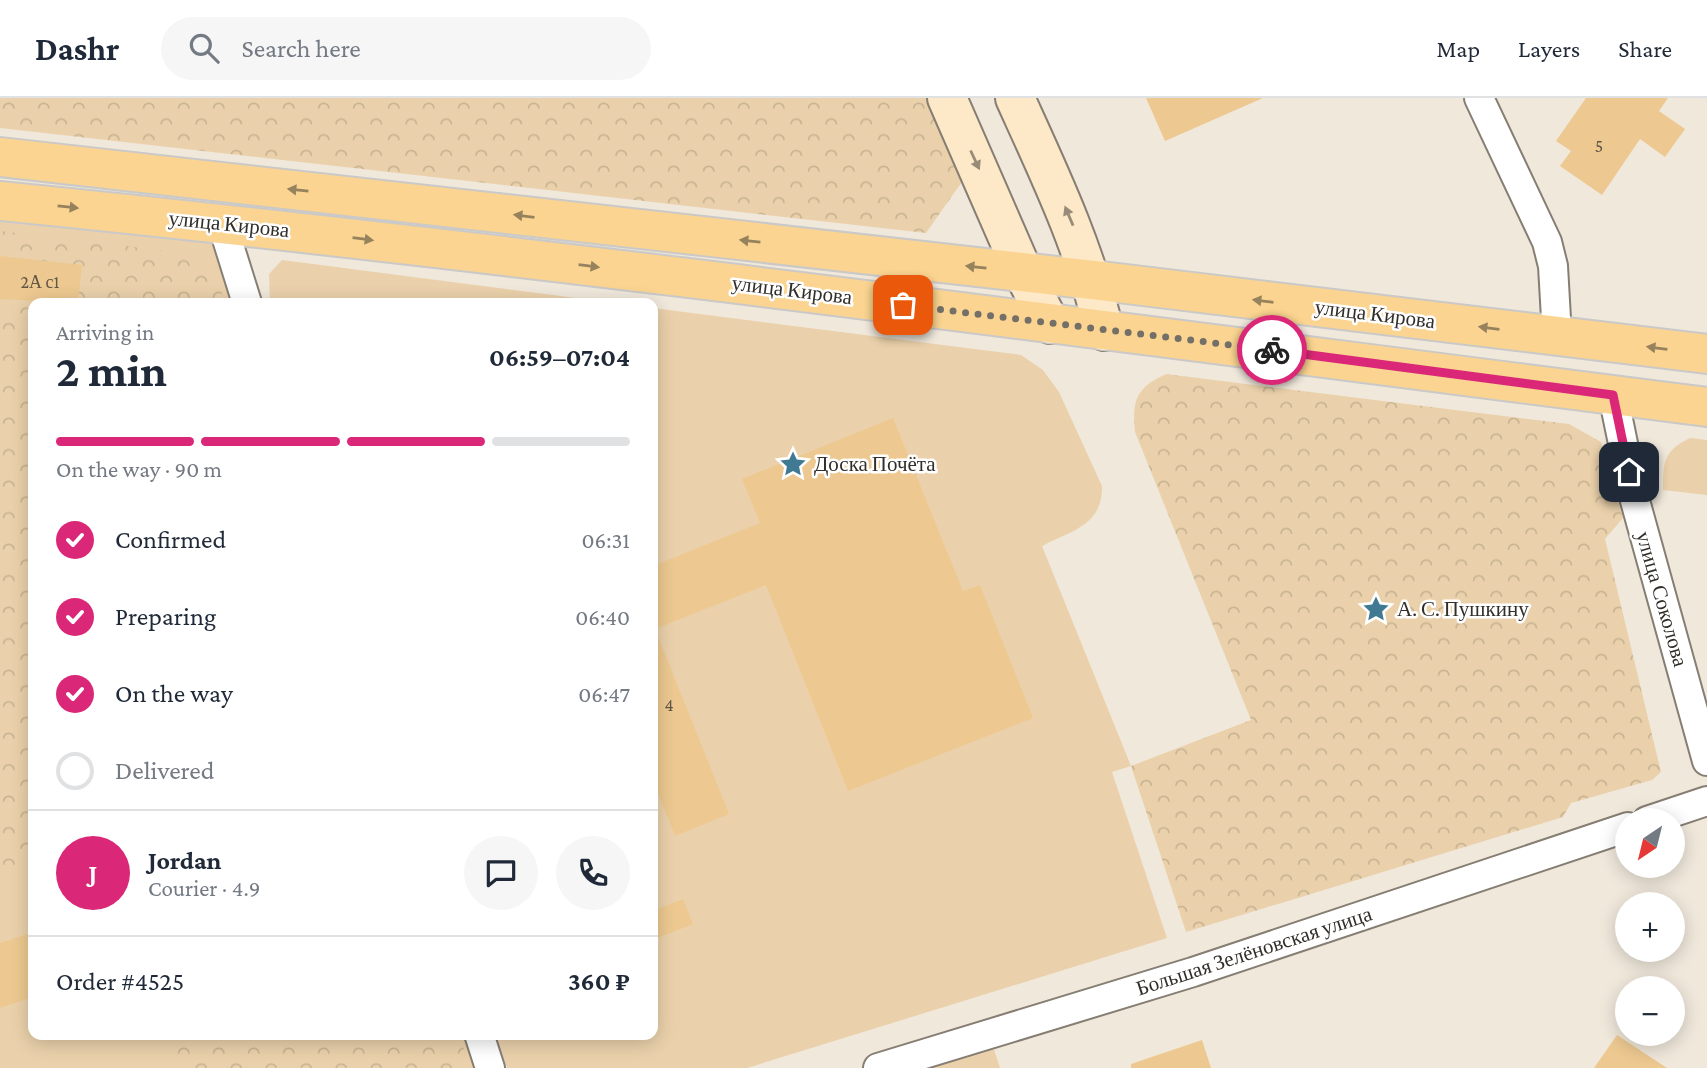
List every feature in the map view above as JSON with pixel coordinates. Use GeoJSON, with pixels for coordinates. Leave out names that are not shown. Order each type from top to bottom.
{"type":"FeatureCollection","features":[{"type":"Feature","properties":{"kind":"main road"},"geometry":{"type":"LineString","coordinates":[[947,98],[999,210],[1023,272],[1050,324]]}},
{"type":"Feature","properties":{"kind":"main road"},"geometry":{"type":"LineString","coordinates":[[1015,98],[1070,218],[1093,280],[1104,331]]}},
{"type":"Feature","properties":{"kind":"main road","name":"улица Кирова"},"geometry":{"type":"LineString","coordinates":[[0,157],[1093,280],[1707,354]]}},
{"type":"Feature","properties":{"kind":"main road","name":"улица Кирова"},"geometry":{"type":"LineString","coordinates":[[0,201],[222,223],[742,284],[1707,407]]}},
{"type":"Feature","properties":{"kind":"main road"},"geometry":{"type":"LineString","coordinates":[[1023,272],[1070,310],[1104,331]]}},
{"type":"Feature","properties":{"kind":"main road"},"geometry":{"type":"LineString","coordinates":[[1608,342],[1613,395]]}},
{"type":"Feature","properties":{"kind":"street"},"geometry":{"type":"LineString","coordinates":[[1479,98],[1547,242],[1553,266],[1557,336]]}},
{"type":"Feature","properties":{"kind":"street"},"geometry":{"type":"LineString","coordinates":[[222,223],[245,298]]}},
{"type":"Feature","properties":{"kind":"street","name":"улица Соколова"},"geometry":{"type":"LineString","coordinates":[[1613,395],[1634,497],[1707,761]]}},
{"type":"Feature","properties":{"kind":"street"},"geometry":{"type":"LineString","coordinates":[[1685,808],[1707,801]]}},
{"type":"Feature","properties":{"kind":"street","name":"Большая Зелёновская улица"},"geometry":{"type":"LineString","coordinates":[[878,1068],[1193,972],[1615,831]]}},
{"type":"Feature","properties":{"kind":"street"},"geometry":{"type":"LineString","coordinates":[[481,1040],[490,1068]]}},
{"type":"Feature","properties":{"kind":"green space"},"geometry":{"type":"Polygon","coordinates":[[[0,98],[926,98],[964,179],[926,233],[0,128],[0,98]]]}},
{"type":"Feature","properties":{"kind":"green space"},"geometry":{"type":"Polygon","coordinates":[[[0,220],[211,242],[229,298],[28,298],[28,1040],[467,1040],[476,1068],[0,1068],[0,220]]]}},
{"type":"Feature","properties":{"kind":"green space"},"geometry":{"type":"Polygon","coordinates":[[[0,231],[210,256],[223,298],[28,298],[28,871],[0,880],[0,231]]]}},
{"type":"Feature","properties":{"kind":"green space"},"geometry":{"type":"Polygon","coordinates":[[[282,260],[576,298],[270,298],[269,274],[282,260]]]}},
{"type":"Feature","properties":{"kind":"green space"},"geometry":{"type":"Polygon","coordinates":[[[658,309],[1021,355],[1043,370],[1059,392],[1102,486],[1101,499],[1091,519],[1074,531],[1042,546],[1131,766],[1112,772],[1167,938],[747,1068],[507,1068],[498,1040],[658,1040],[658,309]]]}},
{"type":"Feature","properties":{"kind":"green space"},"geometry":{"type":"Polygon","coordinates":[[[1166,374],[1569,424],[1601,442],[1623,518],[1605,539],[1661,772],[1652,780],[1571,803],[1563,817],[1186,932],[1131,766],[1251,720],[1135,432],[1134,411],[1138,396],[1148,384],[1166,374]]]}},
{"type":"Feature","properties":{"kind":"green space"},"geometry":{"type":"Polygon","coordinates":[[[1690,438],[1707,440],[1707,495],[1663,490],[1666,458],[1674,448],[1690,438]]]}},
{"type":"Feature","properties":{"kind":"green space"},"geometry":{"type":"Polygon","coordinates":[[[173,1040],[461,1040],[470,1068],[181,1068],[173,1040]]]}},
{"type":"Feature","properties":{"kind":"green space"},"geometry":{"type":"Polygon","coordinates":[[[992,1043],[1000,1068],[910,1068],[992,1043]]]}},
{"type":"Feature","properties":{"kind":"building"},"geometry":{"type":"Polygon","coordinates":[[[1146,98],[1263,98],[1165,141],[1146,98]]]}},
{"type":"Feature","properties":{"kind":"building"},"geometry":{"type":"Polygon","coordinates":[[[1586,98],[1668,98],[1659,111],[1685,129],[1665,157],[1640,139],[1602,195],[1560,166],[1571,151],[1556,141],[1586,98]]]}},
{"type":"Feature","properties":{"kind":"building"},"geometry":{"type":"Polygon","coordinates":[[[0,256],[82,265],[79,298],[0,299],[0,256]]]}},
{"type":"Feature","properties":{"kind":"building"},"geometry":{"type":"Polygon","coordinates":[[[893,418],[963,591],[980,585],[1033,718],[848,791],[766,585],[658,628],[658,564],[760,523],[742,479],[893,418]]]}},
{"type":"Feature","properties":{"kind":"building"},"geometry":{"type":"Polygon","coordinates":[[[658,636],[729,814],[675,836],[658,794],[658,636]]]}},
{"type":"Feature","properties":{"kind":"building"},"geometry":{"type":"Polygon","coordinates":[[[683,899],[693,924],[658,938],[658,909],[683,899]]]}},
{"type":"Feature","properties":{"kind":"building"},"geometry":{"type":"Polygon","coordinates":[[[28,934],[28,999],[0,1008],[0,943],[28,934]]]}},
{"type":"Feature","properties":{"kind":"building"},"geometry":{"type":"Polygon","coordinates":[[[1615,1038],[1615,1046],[1634,1046],[1667,1068],[1594,1068],[1615,1038]]]}},
{"type":"Feature","properties":{"kind":"building"},"geometry":{"type":"Polygon","coordinates":[[[1202,1040],[1211,1068],[1131,1068],[1131,1064],[1202,1040]]]}},
{"type":"Feature","properties":{"kind":"way so far"},"geometry":{"type":"LineString","coordinates":[[903,305],[1272,350]]}},
{"type":"Feature","properties":{"kind":"place","name":"Доска Почёта"},"geometry":{"type":"Point","coordinates":[793,464]}},
{"type":"Feature","properties":{"kind":"place","name":"А. С. Пушкину"},"geometry":{"type":"Point","coordinates":[1376,609]}},
{"type":"Feature","properties":{"kind":"route"},"geometry":{"type":"LineString","coordinates":[[1272,350],[1613,395],[1629,472]]}}]}
